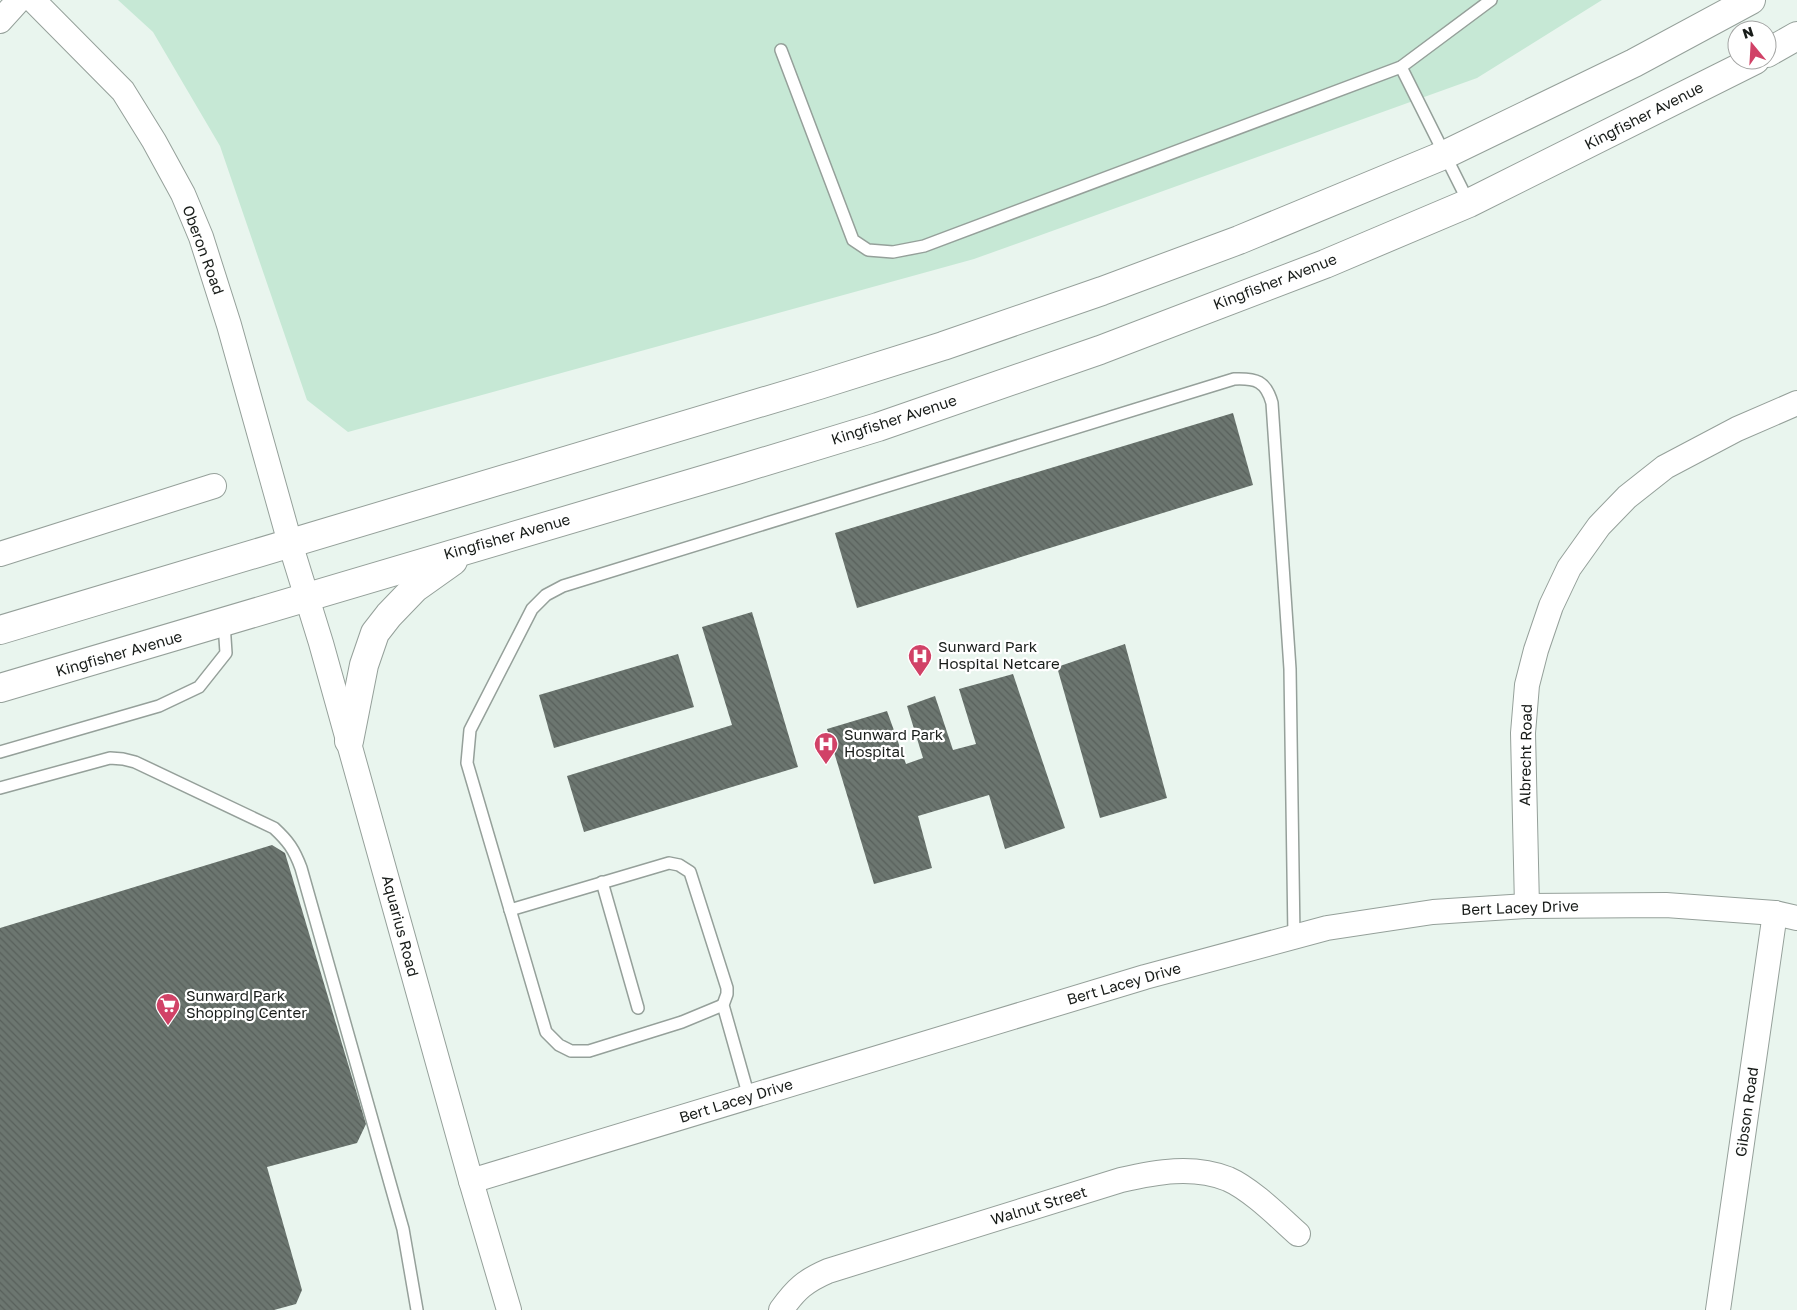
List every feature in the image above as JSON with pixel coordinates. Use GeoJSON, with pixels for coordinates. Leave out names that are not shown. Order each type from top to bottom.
{"type":"FeatureCollection","features":[{"type":"Feature","properties":{"kind":"street"},"geometry":{"type":"LineString","coordinates":[[0,21],[19,0]]}},
{"type":"Feature","properties":{"kind":"street","name":"Oberon Road"},"geometry":{"type":"LineString","coordinates":[[33,0],[123,91],[154,141],[183,194],[201,237],[229,325],[290,543]]}},
{"type":"Feature","properties":{"kind":"street"},"geometry":{"type":"LineString","coordinates":[[0,630],[810,388],[943,346],[1102,292],[1229,244],[1444,155],[1634,63],[1751,0]]}},
{"type":"Feature","properties":{"kind":"street"},"geometry":{"type":"LineString","coordinates":[[1777,47],[1797,36]]}},
{"type":"Feature","properties":{"kind":"street","name":"Kingfisher Avenue"},"geometry":{"type":"LineString","coordinates":[[0,688],[749,467],[878,427],[1100,350],[1325,264],[1469,203],[1734,70]]}},
{"type":"Feature","properties":{"kind":"street","name":"Albrecht Road"},"geometry":{"type":"LineString","coordinates":[[1527,906],[1523,733],[1528,685],[1536,650],[1551,606],[1570,568],[1599,526],[1627,498],[1665,467],[1737,429],[1797,403]]}},
{"type":"Feature","properties":{"kind":"street"},"geometry":{"type":"LineString","coordinates":[[0,554],[214,486]]}},
{"type":"Feature","properties":{"kind":"street","name":"Aquarius Road"},"geometry":{"type":"LineString","coordinates":[[290,543],[349,741],[471,1181],[509,1310]]}},
{"type":"Feature","properties":{"kind":"street"},"geometry":{"type":"LineString","coordinates":[[349,741],[364,665],[375,633],[415,588],[473,547]]}},
{"type":"Feature","properties":{"kind":"street","name":"Bert Lacey Drive"},"geometry":{"type":"LineString","coordinates":[[471,1181],[1145,977],[1327,928],[1433,912],[1527,906],[1666,905],[1786,916]]}},
{"type":"Feature","properties":{"kind":"street","name":"Gibson Road"},"geometry":{"type":"LineString","coordinates":[[1718,1310],[1786,916]]}},
{"type":"Feature","properties":{"kind":"street","name":"Walnut Street"},"geometry":{"type":"LineString","coordinates":[[781,1310],[794,1292],[808,1280],[828,1271],[1121,1180],[1151,1173],[1204,1172],[1228,1179],[1259,1199],[1298,1234]]}},
{"type":"Feature","properties":{"kind":"lane"},"geometry":{"type":"LineString","coordinates":[[781,50],[853,240],[868,250],[892,252],[924,246],[1401,67],[1491,0]]}},
{"type":"Feature","properties":{"kind":"lane"},"geometry":{"type":"LineString","coordinates":[[1401,67],[1469,203]]}},
{"type":"Feature","properties":{"kind":"lane"},"geometry":{"type":"LineString","coordinates":[[723,1005],[682,1022],[589,1051],[571,1051],[559,1045],[546,1032],[466,763],[470,730],[532,610],[546,595],[572,583],[1234,379],[1246,379],[1262,383],[1270,393],[1272,403],[1290,669],[1294,937]]}},
{"type":"Feature","properties":{"kind":"lane"},"geometry":{"type":"LineString","coordinates":[[0,752],[159,706],[199,687],[226,653],[224,623]]}},
{"type":"Feature","properties":{"kind":"lane"},"geometry":{"type":"LineString","coordinates":[[0,788],[110,758],[123,759],[150,769],[274,828],[293,848],[301,868],[403,1229],[416,1310]]}},
{"type":"Feature","properties":{"kind":"lane"},"geometry":{"type":"LineString","coordinates":[[510,910],[669,863],[679,865],[690,872],[727,988],[723,1005],[749,1097]]}},
{"type":"Feature","properties":{"kind":"lane"},"geometry":{"type":"LineString","coordinates":[[602,882],[638,1008]]}},
{"type":"Feature","properties":{"kind":"green space"},"geometry":{"type":"Polygon","coordinates":[[[118,0],[1602,0],[1477,78],[974,259],[348,432],[307,400],[220,146],[153,32],[118,0]]]}},
{"type":"Feature","properties":{"kind":"building"},"geometry":{"type":"Polygon","coordinates":[[[1233,413],[1253,485],[857,608],[835,533],[1233,413]]]}},
{"type":"Feature","properties":{"kind":"building"},"geometry":{"type":"Polygon","coordinates":[[[752,612],[798,767],[584,832],[567,776],[732,725],[702,627],[752,612]]]}},
{"type":"Feature","properties":{"kind":"building"},"geometry":{"type":"Polygon","coordinates":[[[1125,644],[1167,798],[1100,818],[1057,667],[1125,644]]]}},
{"type":"Feature","properties":{"kind":"building"},"geometry":{"type":"Polygon","coordinates":[[[678,654],[694,707],[554,748],[539,695],[678,654]]]}},
{"type":"Feature","properties":{"kind":"building"},"geometry":{"type":"Polygon","coordinates":[[[1013,674],[1065,828],[1005,849],[989,795],[918,816],[932,868],[874,884],[827,729],[887,711],[906,764],[923,758],[907,706],[935,696],[953,750],[976,744],[959,689],[1013,674]]]}},
{"type":"Feature","properties":{"kind":"building","name":"Sunward Park Shopping Center"},"geometry":{"type":"Polygon","coordinates":[[[272,845],[285,853],[366,1124],[357,1143],[267,1167],[302,1290],[296,1304],[274,1310],[0,1310],[0,928],[272,845]]]}},
{"type":"Feature","properties":{"kind":"place","name":"Sunward Park Hospital Netcare"},"geometry":{"type":"Point","coordinates":[920,677]}},
{"type":"Feature","properties":{"kind":"place","name":"Sunward Park Hospital"},"geometry":{"type":"Point","coordinates":[826,765]}},
{"type":"Feature","properties":{"kind":"place","name":"Sunward Park Shopping Center"},"geometry":{"type":"Point","coordinates":[168,1026]}}]}
